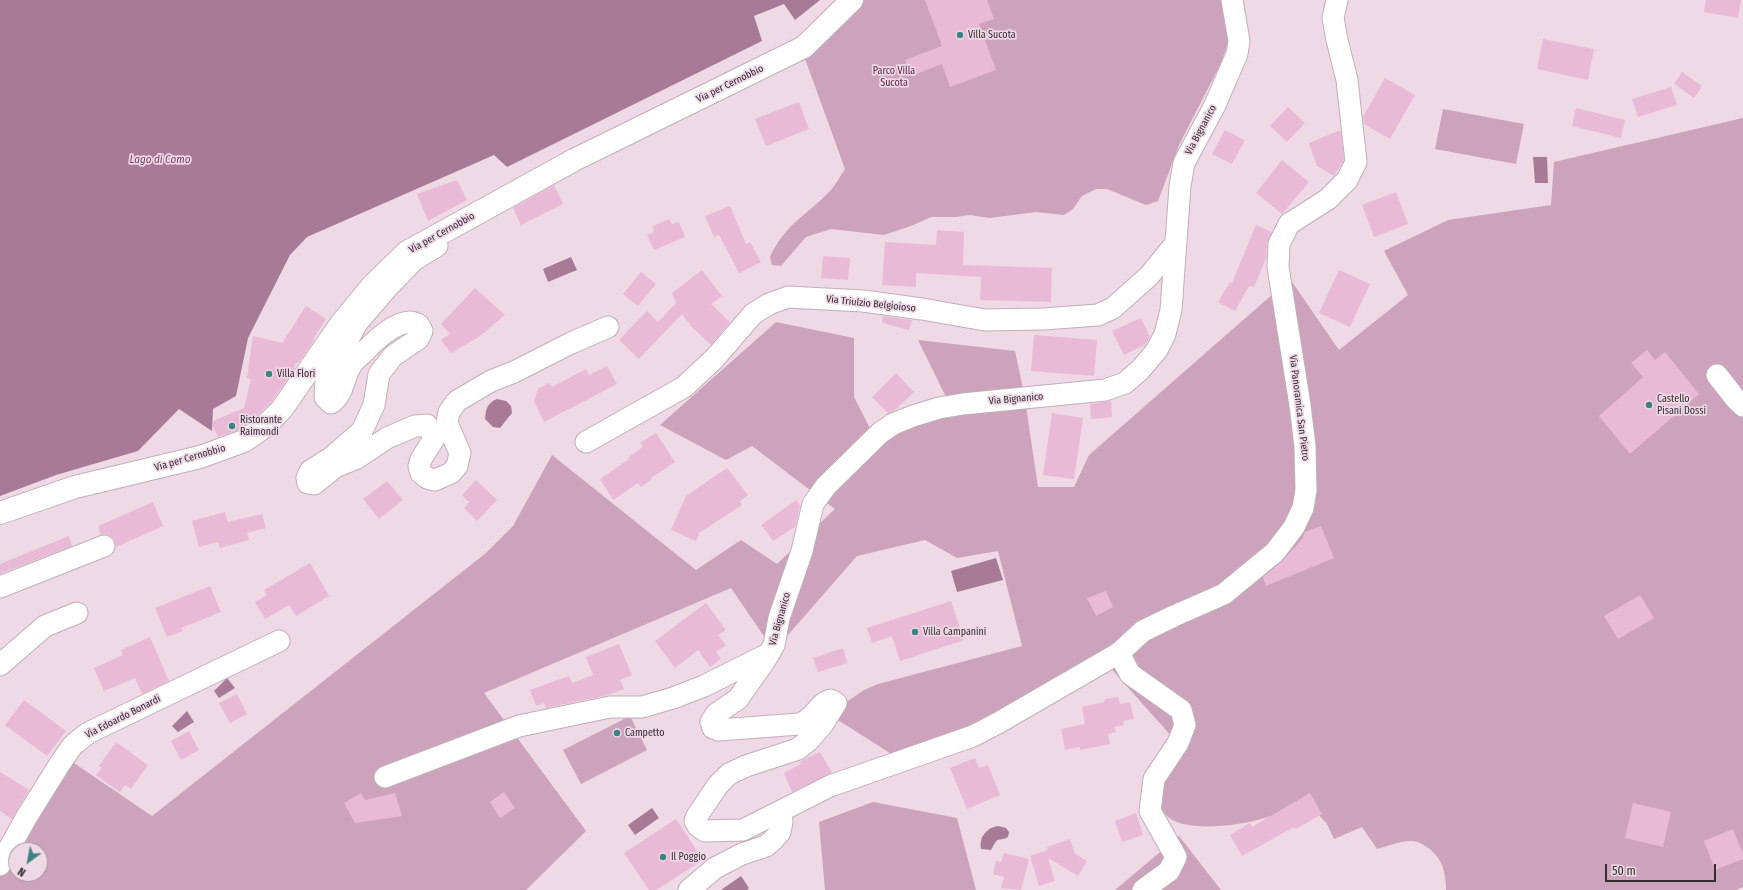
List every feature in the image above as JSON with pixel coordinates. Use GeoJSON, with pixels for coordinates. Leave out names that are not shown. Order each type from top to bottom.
{"type":"FeatureCollection","features":[{"type":"Feature","properties":{"kind":"main road","name":"Via per Cernobbio"},"geometry":{"type":"LineString","coordinates":[[0,513],[75,487],[200,457],[244,441],[264,426],[282,409],[340,325],[372,286],[407,252],[574,160],[804,47],[852,0]]}},
{"type":"Feature","properties":{"kind":"street","name":"Via Bignanico"},"geometry":{"type":"LineString","coordinates":[[1119,653],[973,736],[837,784],[743,830],[705,830],[698,826],[695,821],[701,808],[718,785],[729,774],[746,766],[798,749],[809,740],[834,709],[836,704],[831,700],[826,701],[807,721],[799,724],[719,730],[713,728],[711,722],[716,714],[738,699],[770,653],[774,645],[779,618],[802,551],[813,504],[826,486],[860,451],[880,432],[893,424],[939,408],[963,404],[1105,390],[1125,383],[1140,370],[1157,350],[1165,334],[1171,310],[1180,186],[1184,163],[1215,105],[1237,54],[1239,41],[1232,0]]}},
{"type":"Feature","properties":{"kind":"street","name":"Via Panoramica San Pietro"},"geometry":{"type":"LineString","coordinates":[[1119,653],[1143,631],[1224,594],[1275,552],[1294,526],[1303,508],[1306,490],[1305,446],[1278,267],[1279,244],[1289,224],[1328,199],[1347,180],[1356,162],[1347,80],[1337,40],[1334,18],[1337,0]]}},
{"type":"Feature","properties":{"kind":"street"},"geometry":{"type":"LineString","coordinates":[[499,201],[502,207],[492,214],[414,260],[357,323],[326,380],[325,397],[331,403],[336,400],[340,393],[352,363],[370,344],[386,332],[411,322],[419,325],[422,331],[418,339],[393,356],[379,374],[374,405],[362,431],[332,457],[310,471],[307,478],[308,483],[314,484],[327,472],[357,458],[388,438],[416,426],[427,425],[434,439],[421,459],[419,466],[421,473],[427,478],[435,480],[450,473],[457,466],[460,453],[447,423],[449,412],[457,401],[491,381],[514,372],[608,328]]}},
{"type":"Feature","properties":{"kind":"street","name":"Via Triulzio Belgioioso"},"geometry":{"type":"LineString","coordinates":[[586,442],[684,387],[715,358],[753,314],[769,304],[788,297],[863,301],[985,320],[1043,319],[1098,314],[1113,308],[1149,276],[1175,244]]}},
{"type":"Feature","properties":{"kind":"street"},"geometry":{"type":"LineString","coordinates":[[1717,375],[1743,406]]}},
{"type":"Feature","properties":{"kind":"street"},"geometry":{"type":"LineString","coordinates":[[0,587],[104,546]]}},
{"type":"Feature","properties":{"kind":"street"},"geometry":{"type":"LineString","coordinates":[[0,665],[45,626],[77,613]]}},
{"type":"Feature","properties":{"kind":"street","name":"Via Edoardo Bonardi"},"geometry":{"type":"LineString","coordinates":[[0,865],[26,818],[73,745],[88,733],[279,641]]}},
{"type":"Feature","properties":{"kind":"street"},"geometry":{"type":"LineString","coordinates":[[385,777],[519,726],[610,707],[642,707],[674,698],[704,686],[770,653]]}},
{"type":"Feature","properties":{"kind":"street"},"geometry":{"type":"LineString","coordinates":[[1119,653],[1130,674],[1181,710],[1184,725],[1178,743],[1154,779],[1150,811],[1176,857],[1169,871],[1143,890]]}},
{"type":"Feature","properties":{"kind":"street"},"geometry":{"type":"LineString","coordinates":[[689,890],[715,868],[742,854],[766,846],[780,832],[781,811]]}},
{"type":"Feature","properties":{"kind":"green space","name":"Parco Villa Sucota"},"geometry":{"type":"Polygon","coordinates":[[[864,0],[1222,0],[1229,41],[1220,65],[1179,145],[1158,201],[1146,205],[1107,189],[1096,189],[1082,196],[1073,209],[1064,215],[1036,212],[990,218],[969,215],[956,217],[931,217],[911,226],[884,235],[831,229],[806,237],[781,266],[772,265],[770,257],[782,236],[796,221],[829,192],[845,169],[804,56],[808,54],[864,0]]]}},
{"type":"Feature","properties":{"kind":"green space"},"geometry":{"type":"Polygon","coordinates":[[[1443,109],[1524,124],[1516,164],[1435,149],[1443,109]]]}},
{"type":"Feature","properties":{"kind":"green space"},"geometry":{"type":"Polygon","coordinates":[[[1743,118],[1743,887],[1736,890],[1446,890],[1444,871],[1440,861],[1430,849],[1420,843],[1407,841],[1377,849],[1362,827],[1334,839],[1327,824],[1319,815],[1286,813],[1249,822],[1218,826],[1194,826],[1182,824],[1166,815],[1163,811],[1161,803],[1161,795],[1173,738],[1107,664],[907,764],[838,720],[845,703],[864,690],[878,684],[1022,646],[998,551],[957,558],[925,540],[857,556],[774,651],[731,588],[484,693],[586,831],[526,890],[0,890],[0,875],[8,861],[8,882],[48,882],[48,842],[19,842],[68,759],[152,816],[486,553],[513,526],[552,455],[696,570],[741,540],[777,564],[835,509],[752,446],[726,460],[660,425],[776,322],[854,338],[854,397],[879,446],[946,397],[918,340],[1015,351],[1024,393],[1038,487],[1074,487],[1089,455],[1290,279],[1339,350],[1408,295],[1384,251],[1448,220],[1551,205],[1554,162],[1743,118]]]}},
{"type":"Feature","properties":{"kind":"green space","name":"Campetto"},"geometry":{"type":"Polygon","coordinates":[[[630,716],[647,750],[581,784],[563,750],[630,716]]]}},
{"type":"Feature","properties":{"kind":"green space"},"geometry":{"type":"Polygon","coordinates":[[[873,802],[957,818],[976,890],[825,890],[819,822],[873,802]]]}},
{"type":"Feature","properties":{"kind":"green space"},"geometry":{"type":"Polygon","coordinates":[[[1179,836],[1221,890],[1115,890],[1179,836]]]}},
{"type":"Feature","properties":{"kind":"water","name":"Lago di Como"},"geometry":{"type":"Polygon","coordinates":[[[0,0],[820,0],[795,20],[784,4],[754,16],[762,41],[507,167],[494,155],[307,237],[290,255],[248,338],[236,396],[213,409],[212,431],[179,409],[138,451],[56,475],[0,496],[0,0]]]}},
{"type":"Feature","properties":{"kind":"water"},"geometry":{"type":"Polygon","coordinates":[[[1533,157],[1547,157],[1548,183],[1535,183],[1533,157]]]}},
{"type":"Feature","properties":{"kind":"water"},"geometry":{"type":"Polygon","coordinates":[[[571,257],[577,270],[548,282],[543,269],[571,257]]]}},
{"type":"Feature","properties":{"kind":"water"},"geometry":{"type":"Polygon","coordinates":[[[497,399],[506,401],[511,406],[512,413],[500,428],[493,427],[485,419],[486,412],[491,402],[497,399]]]}},
{"type":"Feature","properties":{"kind":"water"},"geometry":{"type":"Polygon","coordinates":[[[996,558],[1003,580],[957,592],[951,571],[996,558]]]}},
{"type":"Feature","properties":{"kind":"water"},"geometry":{"type":"Polygon","coordinates":[[[227,678],[235,688],[219,698],[214,691],[227,678]]]}},
{"type":"Feature","properties":{"kind":"water"},"geometry":{"type":"Polygon","coordinates":[[[187,711],[194,722],[178,732],[172,726],[187,711]]]}},
{"type":"Feature","properties":{"kind":"water"},"geometry":{"type":"Polygon","coordinates":[[[652,808],[659,818],[635,835],[628,825],[652,808]]]}},
{"type":"Feature","properties":{"kind":"water"},"geometry":{"type":"Polygon","coordinates":[[[998,826],[1006,828],[1009,832],[1008,837],[997,840],[991,850],[981,849],[981,840],[985,833],[998,826]]]}},
{"type":"Feature","properties":{"kind":"water"},"geometry":{"type":"Polygon","coordinates":[[[741,876],[749,888],[747,890],[721,890],[741,876]]]}},
{"type":"Feature","properties":{"kind":"building","name":"Villa Sucota"},"geometry":{"type":"Polygon","coordinates":[[[925,0],[987,0],[994,19],[979,24],[996,70],[950,87],[942,64],[911,76],[905,60],[942,46],[925,0]]]}},
{"type":"Feature","properties":{"kind":"building"},"geometry":{"type":"Polygon","coordinates":[[[1706,0],[1741,0],[1738,18],[1704,12],[1706,0]]]}},
{"type":"Feature","properties":{"kind":"building"},"geometry":{"type":"Polygon","coordinates":[[[1543,39],[1594,49],[1588,80],[1537,69],[1543,39]]]}},
{"type":"Feature","properties":{"kind":"building"},"geometry":{"type":"Polygon","coordinates":[[[1682,72],[1702,86],[1694,98],[1674,84],[1682,72]]]}},
{"type":"Feature","properties":{"kind":"building"},"geometry":{"type":"Polygon","coordinates":[[[1385,78],[1415,95],[1390,139],[1364,124],[1363,117],[1385,78]]]}},
{"type":"Feature","properties":{"kind":"building"},"geometry":{"type":"Polygon","coordinates":[[[1671,87],[1677,105],[1638,117],[1632,99],[1671,87]]]}},
{"type":"Feature","properties":{"kind":"building"},"geometry":{"type":"Polygon","coordinates":[[[799,102],[809,129],[766,146],[755,119],[799,102]]]}},
{"type":"Feature","properties":{"kind":"building"},"geometry":{"type":"Polygon","coordinates":[[[1288,107],[1305,123],[1287,142],[1270,126],[1288,107]]]}},
{"type":"Feature","properties":{"kind":"building"},"geometry":{"type":"Polygon","coordinates":[[[1576,108],[1625,120],[1621,138],[1572,126],[1576,108]]]}},
{"type":"Feature","properties":{"kind":"building"},"geometry":{"type":"Polygon","coordinates":[[[1225,130],[1245,140],[1232,164],[1212,154],[1225,130]]]}},
{"type":"Feature","properties":{"kind":"building"},"geometry":{"type":"Polygon","coordinates":[[[1338,131],[1341,132],[1344,160],[1334,176],[1317,166],[1309,143],[1338,131]]]}},
{"type":"Feature","properties":{"kind":"building"},"geometry":{"type":"Polygon","coordinates":[[[1282,160],[1309,182],[1282,214],[1256,193],[1282,160]]]}},
{"type":"Feature","properties":{"kind":"building"},"geometry":{"type":"Polygon","coordinates":[[[457,180],[467,200],[428,221],[417,194],[457,180]]]}},
{"type":"Feature","properties":{"kind":"building"},"geometry":{"type":"Polygon","coordinates":[[[554,185],[563,204],[521,225],[513,208],[554,185]]]}},
{"type":"Feature","properties":{"kind":"building"},"geometry":{"type":"Polygon","coordinates":[[[1396,192],[1408,224],[1374,237],[1362,205],[1396,192]]]}},
{"type":"Feature","properties":{"kind":"building"},"geometry":{"type":"Polygon","coordinates":[[[730,206],[746,244],[750,242],[761,262],[739,273],[719,235],[714,237],[705,216],[730,206]]]}},
{"type":"Feature","properties":{"kind":"building"},"geometry":{"type":"Polygon","coordinates":[[[669,219],[672,224],[679,222],[685,237],[654,250],[647,235],[654,232],[653,226],[669,219]]]}},
{"type":"Feature","properties":{"kind":"building"},"geometry":{"type":"Polygon","coordinates":[[[1256,225],[1272,232],[1267,243],[1266,258],[1254,287],[1249,286],[1235,311],[1218,302],[1230,282],[1232,283],[1256,225]]]}},
{"type":"Feature","properties":{"kind":"building"},"geometry":{"type":"Polygon","coordinates":[[[937,230],[964,232],[963,265],[1052,268],[1051,302],[980,300],[981,277],[916,273],[916,287],[882,285],[885,242],[936,245],[937,230]]]}},
{"type":"Feature","properties":{"kind":"building"},"geometry":{"type":"Polygon","coordinates":[[[823,256],[850,258],[848,280],[821,278],[823,256]]]}},
{"type":"Feature","properties":{"kind":"building"},"geometry":{"type":"Polygon","coordinates":[[[702,270],[722,296],[711,304],[730,322],[711,345],[692,327],[682,314],[639,359],[619,340],[647,311],[658,322],[676,303],[672,293],[702,270]]]}},
{"type":"Feature","properties":{"kind":"building"},"geometry":{"type":"Polygon","coordinates":[[[1339,270],[1370,284],[1350,327],[1319,313],[1339,270]]]}},
{"type":"Feature","properties":{"kind":"building"},"geometry":{"type":"Polygon","coordinates":[[[641,272],[656,284],[638,306],[623,294],[641,272]]]}},
{"type":"Feature","properties":{"kind":"building"},"geometry":{"type":"Polygon","coordinates":[[[475,288],[505,315],[480,336],[451,353],[441,340],[450,334],[441,324],[475,288]]]}},
{"type":"Feature","properties":{"kind":"building","name":"Villa Flori"},"geometry":{"type":"Polygon","coordinates":[[[306,306],[326,319],[313,342],[299,362],[295,364],[294,369],[272,401],[256,417],[238,430],[218,437],[212,424],[215,420],[244,408],[251,379],[247,378],[253,336],[282,343],[306,306]]]}},
{"type":"Feature","properties":{"kind":"building"},"geometry":{"type":"Polygon","coordinates":[[[883,316],[912,320],[909,330],[882,323],[883,316]]]}},
{"type":"Feature","properties":{"kind":"building"},"geometry":{"type":"Polygon","coordinates":[[[1141,318],[1150,337],[1146,344],[1124,355],[1112,331],[1141,318]]]}},
{"type":"Feature","properties":{"kind":"building"},"geometry":{"type":"Polygon","coordinates":[[[1034,335],[1097,340],[1094,376],[1031,371],[1034,335]]]}},
{"type":"Feature","properties":{"kind":"building","name":"Castello Pisani Dossi"},"geometry":{"type":"Polygon","coordinates":[[[1647,350],[1655,360],[1665,352],[1699,394],[1630,454],[1599,416],[1643,377],[1631,363],[1647,350]]]}},
{"type":"Feature","properties":{"kind":"building"},"geometry":{"type":"Polygon","coordinates":[[[607,366],[617,384],[544,422],[534,401],[538,389],[549,383],[552,387],[586,369],[589,375],[607,366]]]}},
{"type":"Feature","properties":{"kind":"building"},"geometry":{"type":"Polygon","coordinates":[[[896,373],[914,392],[895,410],[888,413],[872,397],[896,373]]]}},
{"type":"Feature","properties":{"kind":"building"},"geometry":{"type":"Polygon","coordinates":[[[1111,401],[1112,417],[1091,419],[1090,404],[1111,401]]]}},
{"type":"Feature","properties":{"kind":"building"},"geometry":{"type":"Polygon","coordinates":[[[1052,413],[1083,418],[1074,479],[1043,475],[1052,413]]]}},
{"type":"Feature","properties":{"kind":"building"},"geometry":{"type":"Polygon","coordinates":[[[656,433],[675,462],[651,478],[652,479],[641,487],[638,483],[613,500],[600,479],[628,460],[630,456],[643,447],[640,443],[656,433]]]}},
{"type":"Feature","properties":{"kind":"building"},"geometry":{"type":"Polygon","coordinates":[[[727,468],[748,495],[740,501],[742,505],[699,533],[696,541],[671,530],[686,496],[727,468]]]}},
{"type":"Feature","properties":{"kind":"building"},"geometry":{"type":"Polygon","coordinates":[[[476,480],[497,500],[477,521],[464,508],[469,502],[462,495],[476,480]]]}},
{"type":"Feature","properties":{"kind":"building"},"geometry":{"type":"Polygon","coordinates":[[[387,481],[403,500],[379,519],[363,499],[387,481]]]}},
{"type":"Feature","properties":{"kind":"building"},"geometry":{"type":"Polygon","coordinates":[[[796,500],[800,505],[795,527],[773,541],[761,525],[796,500]]]}},
{"type":"Feature","properties":{"kind":"building"},"geometry":{"type":"Polygon","coordinates":[[[153,502],[163,526],[116,547],[115,541],[112,537],[106,534],[101,535],[98,526],[153,502]]]}},
{"type":"Feature","properties":{"kind":"building"},"geometry":{"type":"Polygon","coordinates":[[[225,512],[228,522],[262,514],[266,528],[247,533],[249,540],[220,548],[218,542],[199,547],[192,521],[225,512]]]}},
{"type":"Feature","properties":{"kind":"building"},"geometry":{"type":"Polygon","coordinates":[[[1321,526],[1334,558],[1266,586],[1263,577],[1284,559],[1302,539],[1305,532],[1321,526]]]}},
{"type":"Feature","properties":{"kind":"building"},"geometry":{"type":"Polygon","coordinates":[[[69,536],[72,546],[0,574],[0,564],[69,536]]]}},
{"type":"Feature","properties":{"kind":"building"},"geometry":{"type":"Polygon","coordinates":[[[310,563],[329,596],[296,616],[289,605],[265,619],[255,602],[267,595],[264,590],[310,563]]]}},
{"type":"Feature","properties":{"kind":"building"},"geometry":{"type":"Polygon","coordinates":[[[210,586],[221,612],[181,628],[183,631],[167,637],[155,608],[210,586]]]}},
{"type":"Feature","properties":{"kind":"building"},"geometry":{"type":"Polygon","coordinates":[[[1106,591],[1113,607],[1096,616],[1087,598],[1106,591]]]}},
{"type":"Feature","properties":{"kind":"building"},"geometry":{"type":"Polygon","coordinates":[[[1640,595],[1654,618],[1618,639],[1604,616],[1640,595]]]}},
{"type":"Feature","properties":{"kind":"building","name":"Villa Campanini"},"geometry":{"type":"Polygon","coordinates":[[[951,601],[964,640],[900,661],[892,636],[872,643],[867,628],[951,601]]]}},
{"type":"Feature","properties":{"kind":"building"},"geometry":{"type":"Polygon","coordinates":[[[706,603],[726,630],[718,635],[726,645],[716,652],[721,659],[710,667],[698,650],[675,668],[655,641],[706,603]]]}},
{"type":"Feature","properties":{"kind":"building"},"geometry":{"type":"Polygon","coordinates":[[[150,637],[169,681],[142,694],[135,678],[104,691],[94,668],[123,655],[121,650],[150,637]]]}},
{"type":"Feature","properties":{"kind":"building"},"geometry":{"type":"Polygon","coordinates":[[[619,644],[632,675],[620,680],[624,689],[608,695],[546,708],[544,703],[536,706],[530,690],[569,676],[572,683],[593,675],[586,657],[619,644]]]}},
{"type":"Feature","properties":{"kind":"building"},"geometry":{"type":"Polygon","coordinates":[[[843,648],[847,663],[818,672],[813,658],[843,648]]]}},
{"type":"Feature","properties":{"kind":"building"},"geometry":{"type":"Polygon","coordinates":[[[237,694],[247,714],[230,723],[219,703],[237,694]]]}},
{"type":"Feature","properties":{"kind":"building"},"geometry":{"type":"Polygon","coordinates":[[[1118,697],[1120,704],[1130,702],[1134,719],[1123,721],[1124,725],[1114,727],[1116,732],[1108,734],[1110,744],[1080,750],[1080,747],[1065,750],[1061,729],[1085,724],[1082,707],[1104,702],[1105,699],[1118,697]]]}},
{"type":"Feature","properties":{"kind":"building"},"geometry":{"type":"Polygon","coordinates":[[[24,700],[66,731],[47,756],[5,725],[24,700]]]}},
{"type":"Feature","properties":{"kind":"building"},"geometry":{"type":"Polygon","coordinates":[[[189,731],[199,750],[181,760],[171,741],[189,731]]]}},
{"type":"Feature","properties":{"kind":"building"},"geometry":{"type":"Polygon","coordinates":[[[116,742],[148,765],[131,789],[125,785],[120,792],[96,775],[102,768],[99,766],[116,742]]]}},
{"type":"Feature","properties":{"kind":"building"},"geometry":{"type":"Polygon","coordinates":[[[820,752],[832,773],[792,792],[784,773],[801,764],[799,762],[820,752]]]}},
{"type":"Feature","properties":{"kind":"building"},"geometry":{"type":"Polygon","coordinates":[[[975,758],[979,768],[988,765],[1000,795],[967,809],[950,768],[975,758]]]}},
{"type":"Feature","properties":{"kind":"building"},"geometry":{"type":"Polygon","coordinates":[[[0,772],[29,790],[12,819],[0,811],[0,772]]]}},
{"type":"Feature","properties":{"kind":"building"},"geometry":{"type":"Polygon","coordinates":[[[504,792],[515,808],[500,818],[490,802],[504,792]]]}},
{"type":"Feature","properties":{"kind":"building"},"geometry":{"type":"Polygon","coordinates":[[[361,793],[365,800],[395,793],[402,816],[355,823],[344,803],[361,793]]]}},
{"type":"Feature","properties":{"kind":"building"},"geometry":{"type":"Polygon","coordinates":[[[1310,793],[1322,814],[1296,829],[1294,827],[1242,856],[1230,835],[1250,823],[1252,827],[1310,793]]]}},
{"type":"Feature","properties":{"kind":"building"},"geometry":{"type":"Polygon","coordinates":[[[1633,803],[1671,812],[1663,847],[1625,838],[1633,803]]]}},
{"type":"Feature","properties":{"kind":"building"},"geometry":{"type":"Polygon","coordinates":[[[1136,813],[1143,835],[1122,842],[1115,821],[1136,813]]]}},
{"type":"Feature","properties":{"kind":"building","name":"Il Poggio"},"geometry":{"type":"Polygon","coordinates":[[[676,819],[703,860],[656,890],[649,890],[624,853],[676,819]]]}},
{"type":"Feature","properties":{"kind":"building"},"geometry":{"type":"Polygon","coordinates":[[[1733,829],[1743,854],[1743,859],[1715,870],[1704,841],[1733,829]]]}},
{"type":"Feature","properties":{"kind":"building"},"geometry":{"type":"Polygon","coordinates":[[[1070,839],[1075,854],[1087,861],[1078,876],[1048,858],[1055,881],[1039,886],[1030,856],[1048,850],[1047,847],[1070,839]]]}},
{"type":"Feature","properties":{"kind":"building"},"geometry":{"type":"Polygon","coordinates":[[[1004,853],[1029,859],[1021,890],[1001,888],[1004,877],[993,874],[996,861],[1001,862],[1004,853]]]}},
{"type":"Feature","properties":{"kind":"place","name":"Villa Sucota"},"geometry":{"type":"Point","coordinates":[960,35]}},
{"type":"Feature","properties":{"kind":"place","name":"Villa Flori"},"geometry":{"type":"Point","coordinates":[269,374]}},
{"type":"Feature","properties":{"kind":"place","name":"Castello Pisani Dossi"},"geometry":{"type":"Point","coordinates":[1649,405]}},
{"type":"Feature","properties":{"kind":"place","name":"Ristorante Raimondi"},"geometry":{"type":"Point","coordinates":[232,426]}},
{"type":"Feature","properties":{"kind":"place","name":"Villa Campanini"},"geometry":{"type":"Point","coordinates":[915,632]}},
{"type":"Feature","properties":{"kind":"place","name":"Campetto"},"geometry":{"type":"Point","coordinates":[617,733]}},
{"type":"Feature","properties":{"kind":"place","name":"Il Poggio"},"geometry":{"type":"Point","coordinates":[663,857]}}]}
